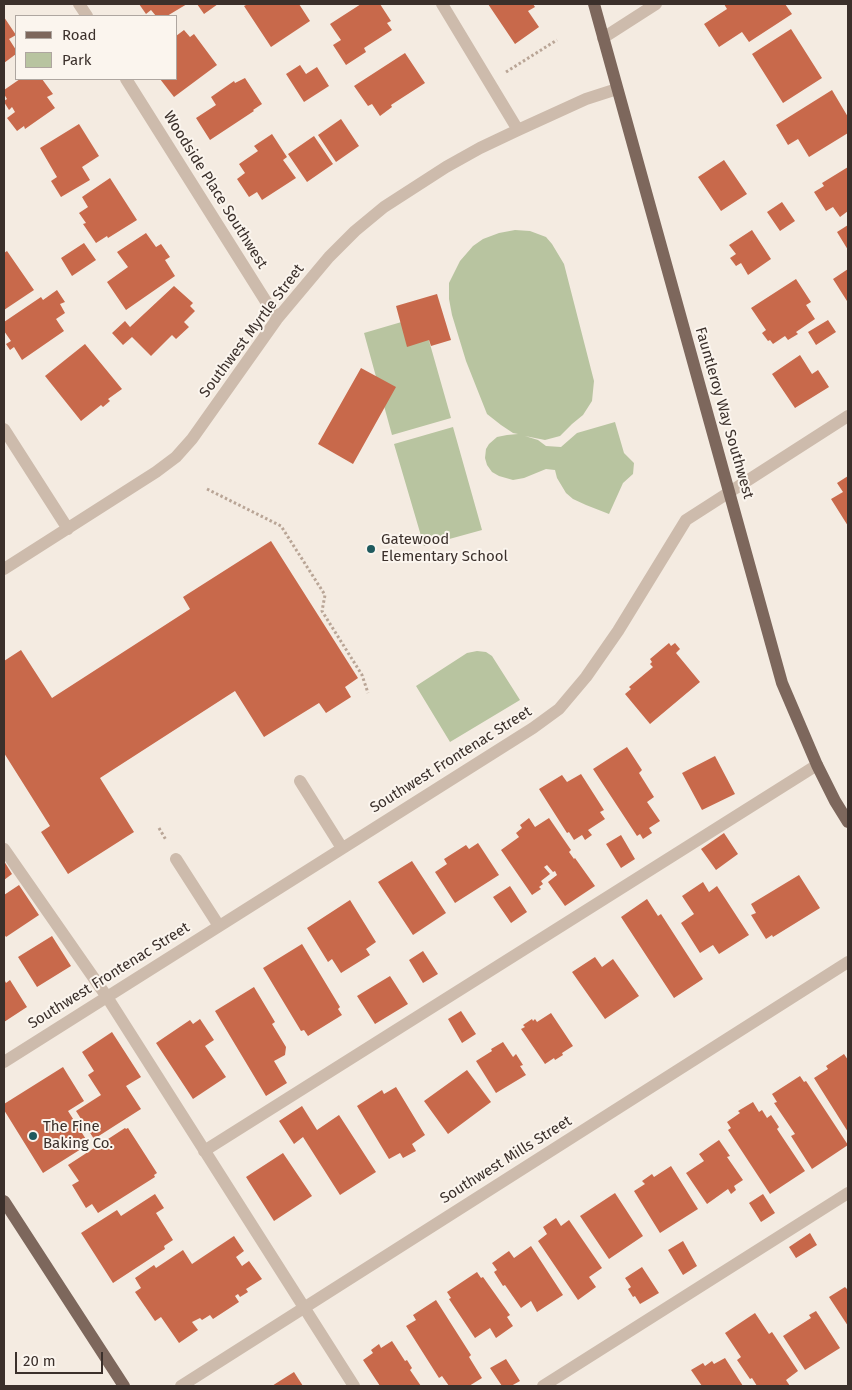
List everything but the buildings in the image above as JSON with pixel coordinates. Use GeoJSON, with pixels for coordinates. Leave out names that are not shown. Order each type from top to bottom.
{"type":"FeatureCollection","features":[{"type":"Feature","properties":{"kind":"main road","name":"Fauntleroy Way Southwest"},"geometry":{"type":"LineString","coordinates":[[594,4],[782,683],[817,766],[848,822]]}},
{"type":"Feature","properties":{"kind":"main road"},"geometry":{"type":"LineString","coordinates":[[4,1201],[124,1386]]}},
{"type":"Feature","properties":{"kind":"street"},"geometry":{"type":"LineString","coordinates":[[79,4],[85,15]]}},
{"type":"Feature","properties":{"kind":"street"},"geometry":{"type":"LineString","coordinates":[[442,4],[518,130]]}},
{"type":"Feature","properties":{"kind":"street"},"geometry":{"type":"LineString","coordinates":[[603,38],[656,4]]}},
{"type":"Feature","properties":{"kind":"street","name":"Woodside Place Southwest"},"geometry":{"type":"LineString","coordinates":[[127,80],[277,319]]}},
{"type":"Feature","properties":{"kind":"street","name":"Southwest Myrtle Street"},"geometry":{"type":"LineString","coordinates":[[4,569],[156,472],[176,457],[192,439],[277,319],[329,256],[384,207],[446,168],[518,130],[586,99],[618,89]]}},
{"type":"Feature","properties":{"kind":"street","name":"Southwest Frontenac Street"},"geometry":{"type":"LineString","coordinates":[[4,1062],[533,728],[559,709],[586,677],[618,631],[686,520],[848,416]]}},
{"type":"Feature","properties":{"kind":"street"},"geometry":{"type":"LineString","coordinates":[[4,429],[68,528]]}},
{"type":"Feature","properties":{"kind":"street"},"geometry":{"type":"LineString","coordinates":[[204,1151],[817,766]]}},
{"type":"Feature","properties":{"kind":"street"},"geometry":{"type":"LineString","coordinates":[[300,781],[342,848]]}},
{"type":"Feature","properties":{"kind":"street"},"geometry":{"type":"LineString","coordinates":[[4,849],[107,997],[354,1386]]}},
{"type":"Feature","properties":{"kind":"street"},"geometry":{"type":"LineString","coordinates":[[176,859],[219,926]]}},
{"type":"Feature","properties":{"kind":"street","name":"Southwest Mills Street"},"geometry":{"type":"LineString","coordinates":[[181,1386],[848,962]]}},
{"type":"Feature","properties":{"kind":"street"},"geometry":{"type":"LineString","coordinates":[[543,1386],[848,1193]]}},
{"type":"Feature","properties":{"kind":"path"},"geometry":{"type":"LineString","coordinates":[[503,74],[557,40]]}},
{"type":"Feature","properties":{"kind":"path"},"geometry":{"type":"LineString","coordinates":[[207,489],[281,526],[325,595],[322,611],[362,675],[368,693]]}},
{"type":"Feature","properties":{"kind":"path"},"geometry":{"type":"LineString","coordinates":[[158,828],[170,846]]}},
{"type":"Feature","properties":{"kind":"green space"},"geometry":{"type":"Polygon","coordinates":[[[515,230],[530,231],[546,237],[564,264],[594,381],[592,401],[583,415],[560,436],[545,440],[525,436],[538,440],[546,446],[561,447],[577,433],[615,422],[624,453],[634,463],[633,474],[623,483],[609,514],[573,499],[566,493],[557,478],[555,470],[546,469],[524,478],[513,480],[492,472],[487,465],[485,458],[486,449],[489,444],[497,437],[518,434],[513,433],[487,414],[466,361],[452,315],[449,283],[460,261],[473,246],[483,239],[515,230]]]}},
{"type":"Feature","properties":{"kind":"green space"},"geometry":{"type":"Polygon","coordinates":[[[422,316],[451,418],[392,435],[364,333],[422,316]]]}},
{"type":"Feature","properties":{"kind":"green space"},"geometry":{"type":"Polygon","coordinates":[[[453,427],[482,530],[424,546],[394,444],[453,427]]]}},
{"type":"Feature","properties":{"kind":"green space"},"geometry":{"type":"Polygon","coordinates":[[[486,652],[492,656],[520,700],[450,742],[416,686],[467,653],[486,652]]]}},
{"type":"Feature","properties":{"kind":"place","name":"Gatewood Elementary School"},"geometry":{"type":"Point","coordinates":[371,549]}},
{"type":"Feature","properties":{"kind":"place","name":"The Fine Baking Co."},"geometry":{"type":"Point","coordinates":[33,1136]}}]}
